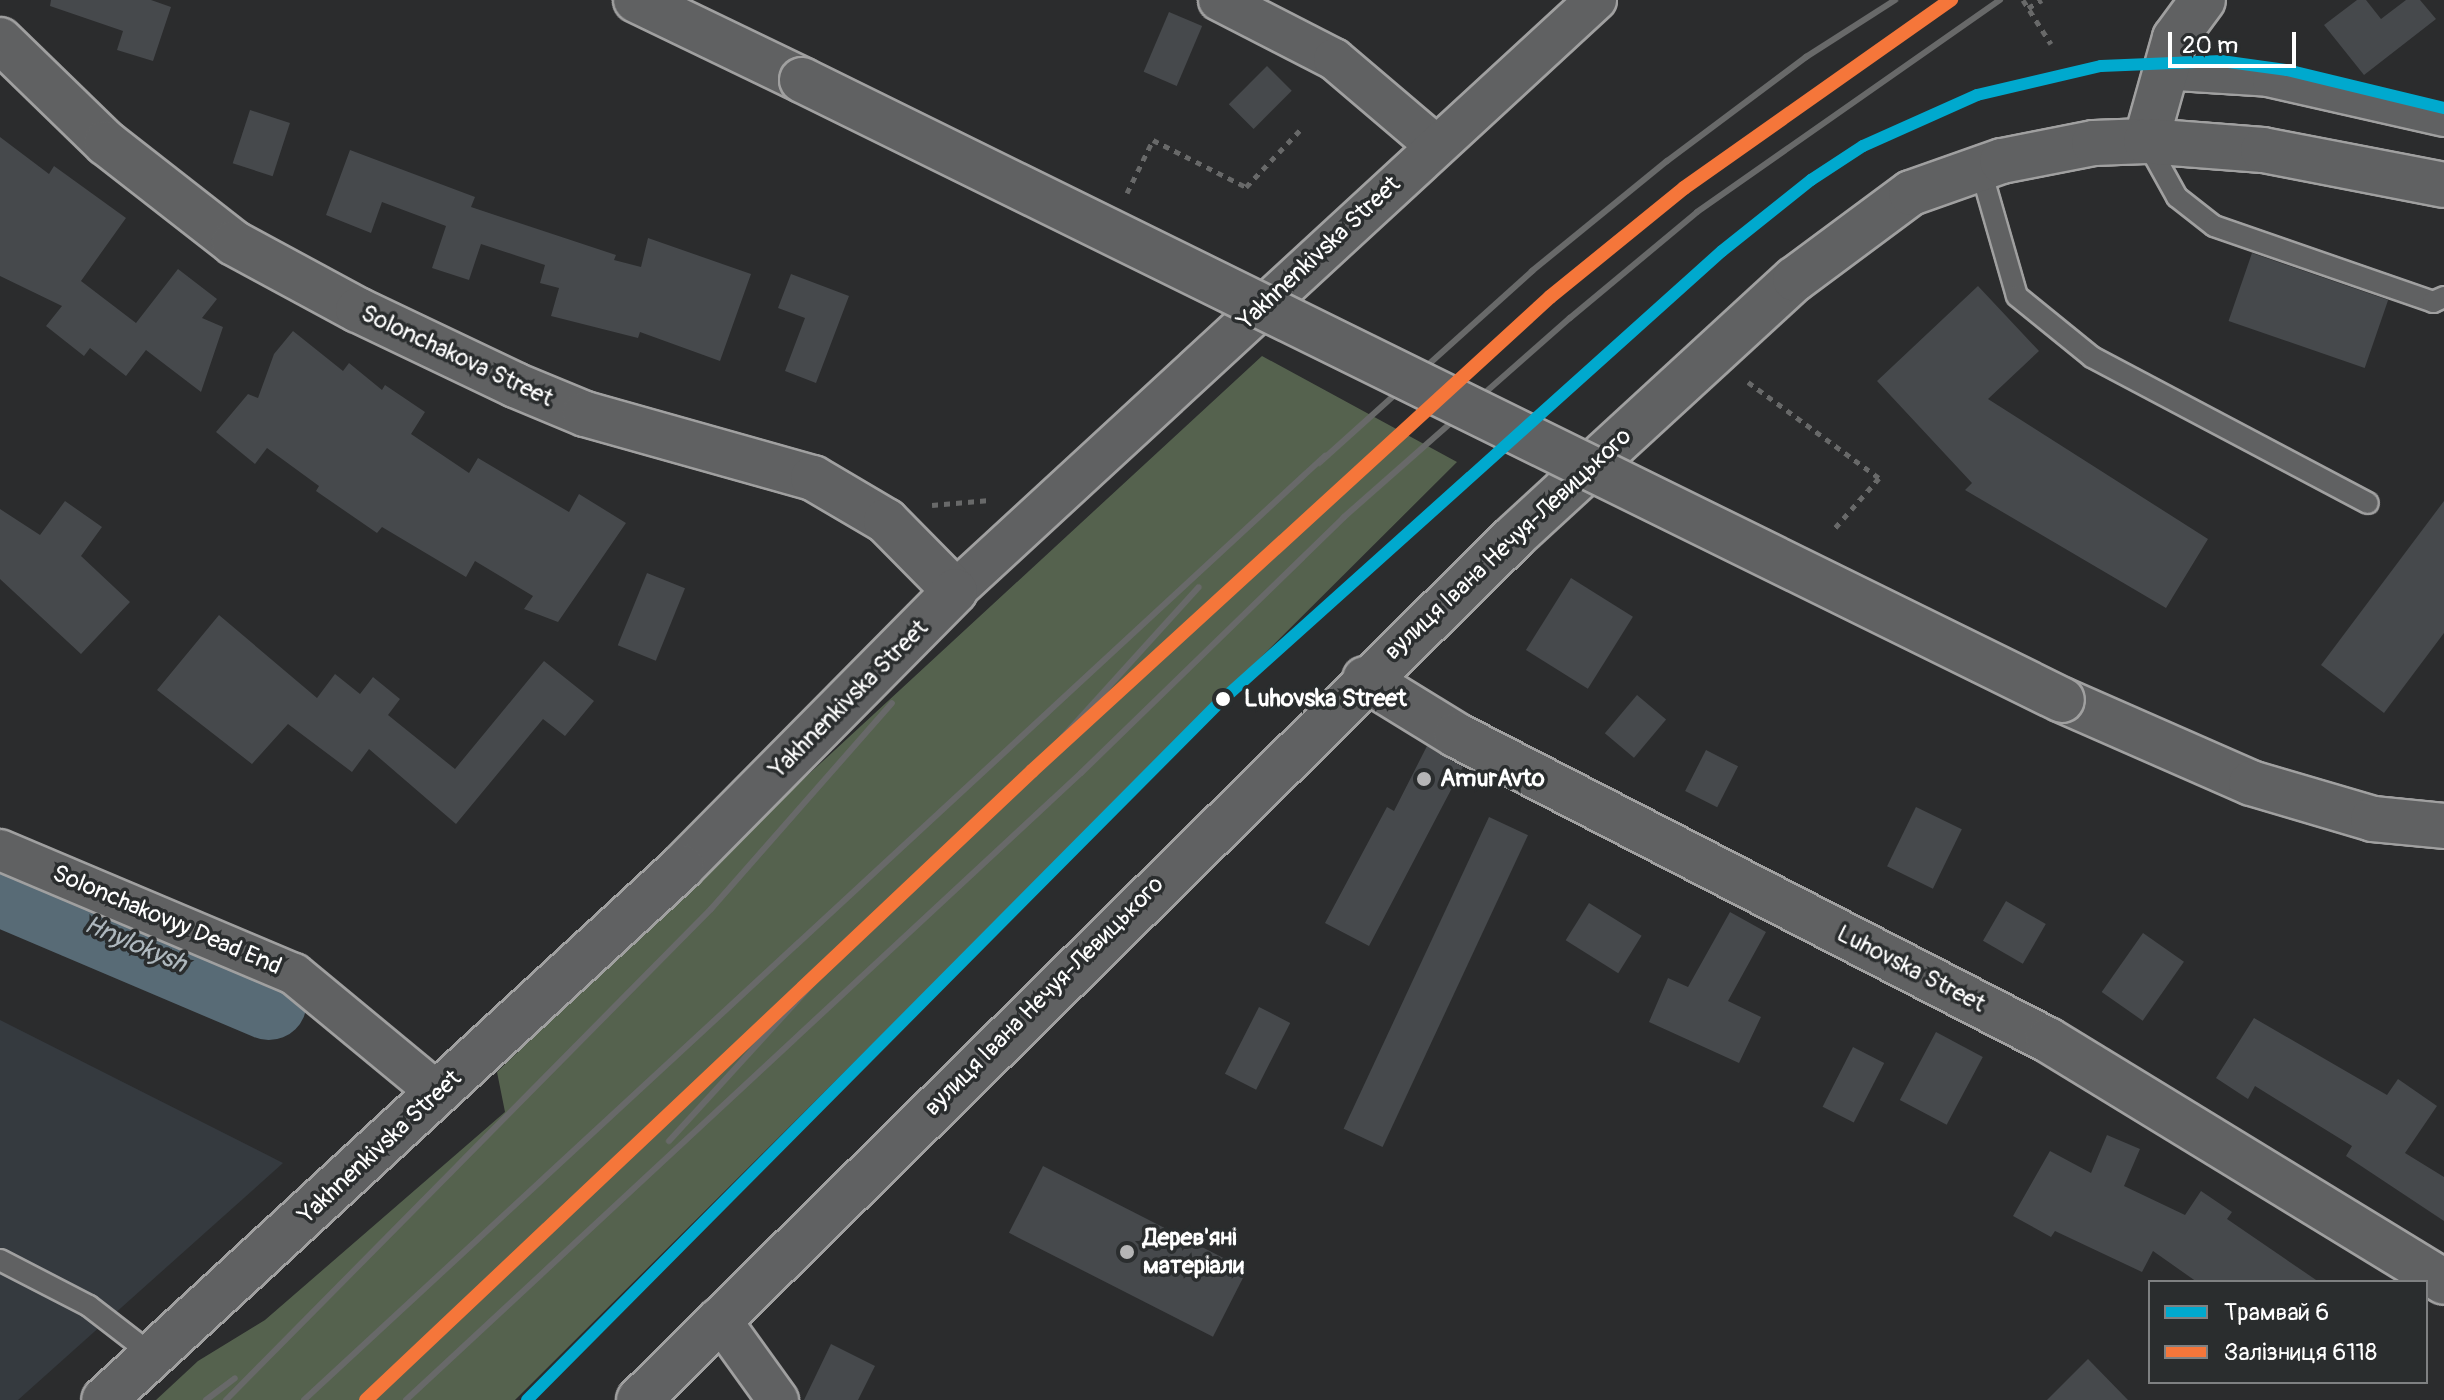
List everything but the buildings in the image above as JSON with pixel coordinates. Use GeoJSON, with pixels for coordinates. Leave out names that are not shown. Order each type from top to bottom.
{"type":"FeatureCollection","features":[{"type":"Feature","properties":{"kind":"main road"},"geometry":{"type":"LineString","coordinates":[[636,0],[2062,700],[2296,798],[2373,819],[2444,826]]}},
{"type":"Feature","properties":{"kind":"main road"},"geometry":{"type":"LineString","coordinates":[[2146,141],[2161,74],[2175,38],[2203,0]]}},
{"type":"Feature","properties":{"kind":"main road","name":"Solonchakova Street"},"geometry":{"type":"LineString","coordinates":[[0,40],[106,143],[234,243],[358,310],[515,385],[585,414],[813,478],[886,521],[955,591]]}},
{"type":"Feature","properties":{"kind":"main road","name":"вулиця Івана Нечуя-Левицького"},"geometry":{"type":"LineString","coordinates":[[639,1400],[1365,679],[1795,279],[1911,193],[1980,167],[2094,143],[2146,141],[2263,150],[2444,185]]}},
{"type":"Feature","properties":{"kind":"main road","name":"Yakhnenkivska Street"},"geometry":{"type":"LineString","coordinates":[[104,1400],[155,1357],[682,867],[955,591]]}},
{"type":"Feature","properties":{"kind":"main road","name":"Luhovska Street"},"geometry":{"type":"LineString","coordinates":[[1365,679],[1456,735],[2048,1040],[2444,1282]]}},
{"type":"Feature","properties":{"kind":"street"},"geometry":{"type":"LineString","coordinates":[[1219,0],[1334,59],[1435,145]]}},
{"type":"Feature","properties":{"kind":"street","name":"Yakhnenkivska Street"},"geometry":{"type":"LineString","coordinates":[[955,591],[1435,145],[1596,0]]}},
{"type":"Feature","properties":{"kind":"street"},"geometry":{"type":"LineString","coordinates":[[2161,74],[2268,81],[2444,121]]}},
{"type":"Feature","properties":{"kind":"street","name":"Solonchakovyy Dead End"},"geometry":{"type":"LineString","coordinates":[[0,850],[294,974],[438,1093]]}},
{"type":"Feature","properties":{"kind":"street"},"geometry":{"type":"LineString","coordinates":[[719,1318],[778,1400]]}},
{"type":"Feature","properties":{"kind":"lane"},"geometry":{"type":"LineString","coordinates":[[2146,141],[2177,197],[2214,226],[2433,302],[2444,297]]}},
{"type":"Feature","properties":{"kind":"lane"},"geometry":{"type":"LineString","coordinates":[[1980,167],[2017,296],[2092,357],[2368,503]]}},
{"type":"Feature","properties":{"kind":"lane"},"geometry":{"type":"LineString","coordinates":[[0,1260],[89,1306],[155,1357]]}},
{"type":"Feature","properties":{"kind":"path"},"geometry":{"type":"LineString","coordinates":[[2023,0],[2051,44]]}},
{"type":"Feature","properties":{"kind":"path"},"geometry":{"type":"LineString","coordinates":[[2028,8],[2042,0]]}},
{"type":"Feature","properties":{"kind":"path"},"geometry":{"type":"LineString","coordinates":[[1127,194],[1153,140],[1246,187],[1301,129]]}},
{"type":"Feature","properties":{"kind":"path"},"geometry":{"type":"LineString","coordinates":[[1738,374],[1879,478],[1834,529]]}},
{"type":"Feature","properties":{"kind":"path"},"geometry":{"type":"LineString","coordinates":[[925,506],[991,499]]}},
{"type":"Feature","properties":{"kind":"shaded area"},"geometry":{"type":"Polygon","coordinates":[[[0,1020],[283,1163],[18,1400],[0,1400],[0,1020]]]}},
{"type":"Feature","properties":{"kind":"green space"},"geometry":{"type":"Polygon","coordinates":[[[1262,356],[1457,462],[515,1400],[156,1400],[198,1361],[265,1320],[505,1112],[497,1072],[810,773],[1262,356]]]}},
{"type":"Feature","properties":{"kind":"waterway","name":"Hnylokysh"},"geometry":{"type":"LineString","coordinates":[[0,888],[269,1002]]}},
{"type":"Feature","properties":{"kind":"railway"},"geometry":{"type":"LineString","coordinates":[[1319,463],[1532,271],[1667,161],[1806,57],[1895,0]]}},
{"type":"Feature","properties":{"kind":"railway"},"geometry":{"type":"LineString","coordinates":[[406,1400],[1081,773],[1344,517],[1570,318],[1697,212],[2000,0]]}},
{"type":"Feature","properties":{"kind":"railway"},"geometry":{"type":"LineString","coordinates":[[304,1400],[1325,456]]}},
{"type":"Feature","properties":{"kind":"railway"},"geometry":{"type":"LineString","coordinates":[[1032,771],[1199,587]]}},
{"type":"Feature","properties":{"kind":"railway"},"geometry":{"type":"LineString","coordinates":[[226,1400],[711,909],[892,703]]}},
{"type":"Feature","properties":{"kind":"railway"},"geometry":{"type":"LineString","coordinates":[[669,1141],[814,982]]}},
{"type":"Feature","properties":{"kind":"railway"},"geometry":{"type":"LineString","coordinates":[[206,1400],[235,1378]]}},
{"type":"Feature","properties":{"kind":"tram line","name":"6"},"geometry":{"type":"LineString","coordinates":[[527,1400],[1221,701],[1722,251],[1811,180],[1863,146],[1977,95],[2101,66],[2221,61],[2287,70],[2444,108]]}},
{"type":"Feature","properties":{"kind":"rail line","name":"6118"},"geometry":{"type":"LineString","coordinates":[[366,1400],[1032,771],[1550,297],[1684,188],[1951,0]]}},
{"type":"Feature","properties":{"kind":"place","name":"Luhovska Street"},"geometry":{"type":"Point","coordinates":[1223,699]}},
{"type":"Feature","properties":{"kind":"place","name":"AmurAvto"},"geometry":{"type":"Point","coordinates":[1424,779]}},
{"type":"Feature","properties":{"kind":"place","name":"Дерев'янi матерiали"},"geometry":{"type":"Point","coordinates":[1127,1252]}}]}
